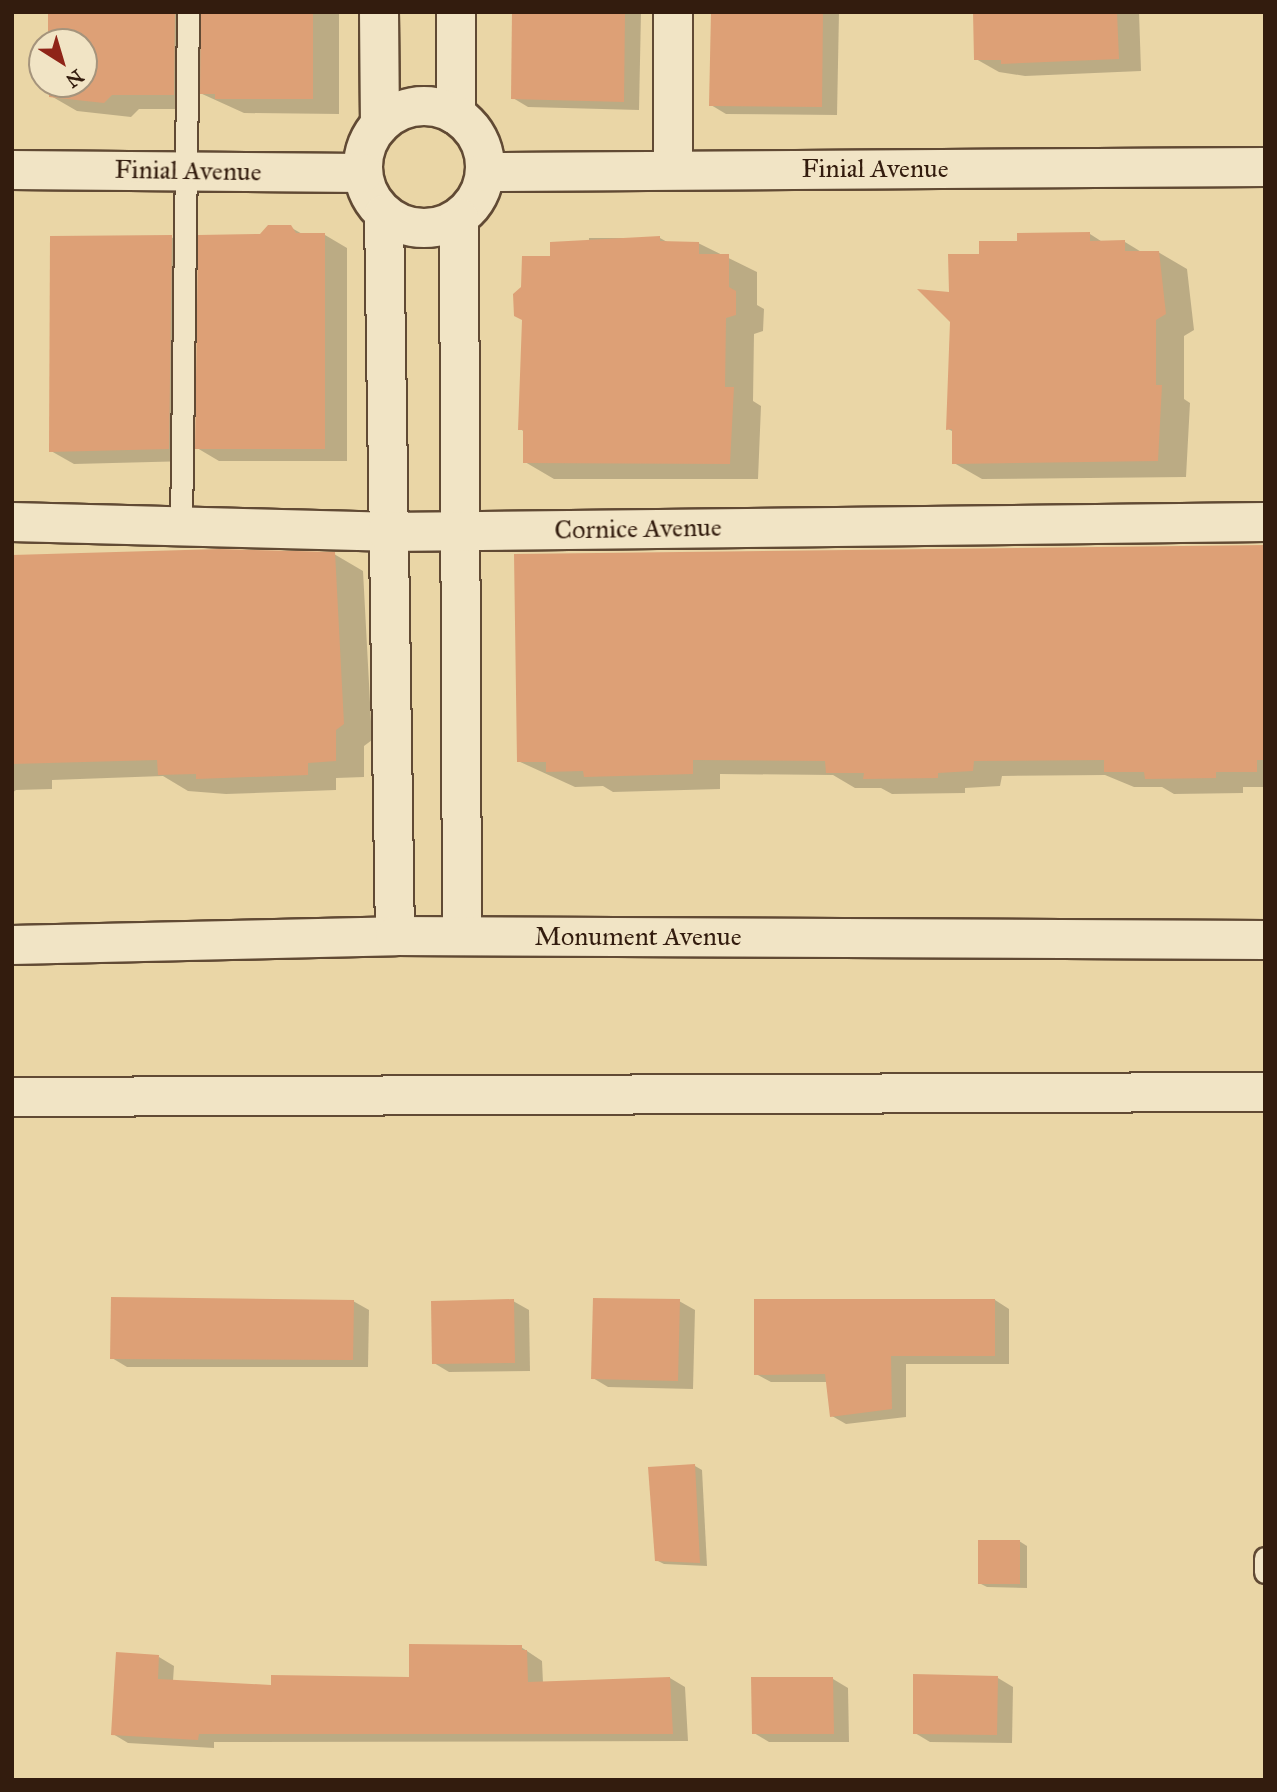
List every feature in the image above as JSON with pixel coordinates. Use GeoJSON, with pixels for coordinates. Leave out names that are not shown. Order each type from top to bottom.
{"type":"FeatureCollection","features":[{"type":"Feature","properties":{"kind":"street"},"geometry":{"type":"LineString","coordinates":[[379,12],[380,125],[364,155],[363,173],[367,188],[384,214],[395,936]]}},
{"type":"Feature","properties":{"kind":"street"},"geometry":{"type":"LineString","coordinates":[[456,12],[456,115]]}},
{"type":"Feature","properties":{"kind":"street"},"geometry":{"type":"LineString","coordinates":[[673,12],[673,170]]}},
{"type":"Feature","properties":{"kind":"street"},"geometry":{"type":"LineString","coordinates":[[380,125],[416,107],[456,115],[478,139],[485,172],[481,189],[459,218],[440,226],[421,228],[384,214]]}},
{"type":"Feature","properties":{"kind":"street","name":"Finial Avenue"},"geometry":{"type":"LineString","coordinates":[[485,172],[1265,167]]}},
{"type":"Feature","properties":{"kind":"street","name":"Finial Avenue"},"geometry":{"type":"LineString","coordinates":[[12,170],[363,173]]}},
{"type":"Feature","properties":{"kind":"street"},"geometry":{"type":"LineString","coordinates":[[459,218],[462,936]]}},
{"type":"Feature","properties":{"kind":"street","name":"Cornice Avenue"},"geometry":{"type":"LineString","coordinates":[[12,522],[387,532],[1265,522]]}},
{"type":"Feature","properties":{"kind":"street","name":"Monument Avenue"},"geometry":{"type":"LineString","coordinates":[[12,945],[395,936],[1265,940]]}},
{"type":"Feature","properties":{"kind":"street"},"geometry":{"type":"LineString","coordinates":[[12,1097],[1265,1092]]}},
{"type":"Feature","properties":{"kind":"lane"},"geometry":{"type":"LineString","coordinates":[[181,526],[188,12]]}},
{"type":"Feature","properties":{"kind":"lane"},"geometry":{"type":"LineString","coordinates":[[1265,1558],[1265,1572]]}},
{"type":"Feature","properties":{"kind":"building"},"geometry":{"type":"Polygon","coordinates":[[[48,12],[175,12],[174,95],[112,95],[104,103],[58,98],[98,98],[98,28],[48,28],[48,12]]]}},
{"type":"Feature","properties":{"kind":"building"},"geometry":{"type":"Polygon","coordinates":[[[201,12],[313,12],[313,99],[215,99],[215,94],[200,94],[201,12]]]}},
{"type":"Feature","properties":{"kind":"building"},"geometry":{"type":"Polygon","coordinates":[[[512,12],[625,12],[624,102],[511,99],[512,12]]]}},
{"type":"Feature","properties":{"kind":"building"},"geometry":{"type":"Polygon","coordinates":[[[711,12],[823,12],[822,107],[709,106],[711,12]]]}},
{"type":"Feature","properties":{"kind":"building"},"geometry":{"type":"Polygon","coordinates":[[[973,12],[1117,12],[1119,59],[1001,64],[1001,60],[974,60],[973,12]]]}},
{"type":"Feature","properties":{"kind":"building"},"geometry":{"type":"Polygon","coordinates":[[[268,225],[291,225],[296,233],[325,233],[325,449],[195,449],[198,235],[260,234],[268,225]]]}},
{"type":"Feature","properties":{"kind":"building"},"geometry":{"type":"Polygon","coordinates":[[[1090,232],[1090,241],[1125,240],[1125,251],[1159,251],[1166,314],[1156,320],[1156,385],[1162,385],[1158,461],[952,464],[952,429],[946,430],[950,322],[917,289],[949,292],[948,254],[979,254],[979,241],[1017,241],[1017,233],[1090,232]]]}},
{"type":"Feature","properties":{"kind":"building"},"geometry":{"type":"Polygon","coordinates":[[[172,235],[169,449],[49,452],[50,236],[172,235]]]}},
{"type":"Feature","properties":{"kind":"building"},"geometry":{"type":"Polygon","coordinates":[[[660,236],[660,241],[699,242],[699,254],[729,254],[729,287],[736,291],[736,315],[726,318],[725,387],[734,387],[730,464],[523,463],[523,430],[518,430],[522,320],[514,316],[513,294],[521,287],[522,256],[550,256],[550,242],[660,236]]]}},
{"type":"Feature","properties":{"kind":"building"},"geometry":{"type":"Polygon","coordinates":[[[1265,545],[1265,760],[1257,760],[1257,772],[1216,772],[1216,778],[1145,779],[1144,772],[1104,772],[1104,760],[974,761],[973,771],[938,773],[938,778],[863,779],[864,773],[826,773],[825,761],[693,760],[693,774],[584,777],[583,771],[546,772],[546,762],[517,762],[514,554],[1265,545]]]}},
{"type":"Feature","properties":{"kind":"building"},"geometry":{"type":"Polygon","coordinates":[[[220,549],[335,552],[344,724],[336,730],[336,761],[308,763],[308,775],[196,779],[196,774],[158,775],[157,760],[12,764],[12,555],[220,549]]]}},
{"type":"Feature","properties":{"kind":"building"},"geometry":{"type":"Polygon","coordinates":[[[111,1297],[354,1300],[353,1360],[110,1359],[111,1297]]]}},
{"type":"Feature","properties":{"kind":"building"},"geometry":{"type":"Polygon","coordinates":[[[593,1298],[680,1299],[678,1381],[591,1379],[593,1298]]]}},
{"type":"Feature","properties":{"kind":"building"},"geometry":{"type":"Polygon","coordinates":[[[514,1299],[515,1363],[432,1364],[431,1301],[514,1299]]]}},
{"type":"Feature","properties":{"kind":"building"},"geometry":{"type":"Polygon","coordinates":[[[754,1299],[995,1299],[995,1356],[891,1356],[892,1409],[830,1417],[825,1374],[754,1375],[754,1299]]]}},
{"type":"Feature","properties":{"kind":"building"},"geometry":{"type":"Polygon","coordinates":[[[695,1464],[700,1563],[655,1561],[648,1467],[695,1464]]]}},
{"type":"Feature","properties":{"kind":"building"},"geometry":{"type":"Polygon","coordinates":[[[978,1540],[1020,1540],[1020,1584],[978,1584],[978,1540]]]}},
{"type":"Feature","properties":{"kind":"building"},"geometry":{"type":"Polygon","coordinates":[[[409,1644],[522,1645],[522,1650],[527,1650],[528,1682],[670,1677],[673,1734],[199,1734],[198,1740],[111,1735],[116,1652],[159,1655],[158,1679],[271,1685],[271,1675],[409,1677],[409,1644]]]}},
{"type":"Feature","properties":{"kind":"building"},"geometry":{"type":"Polygon","coordinates":[[[913,1674],[998,1676],[997,1735],[913,1734],[913,1674]]]}},
{"type":"Feature","properties":{"kind":"building"},"geometry":{"type":"Polygon","coordinates":[[[751,1677],[833,1677],[834,1734],[752,1734],[751,1677]]]}}]}
